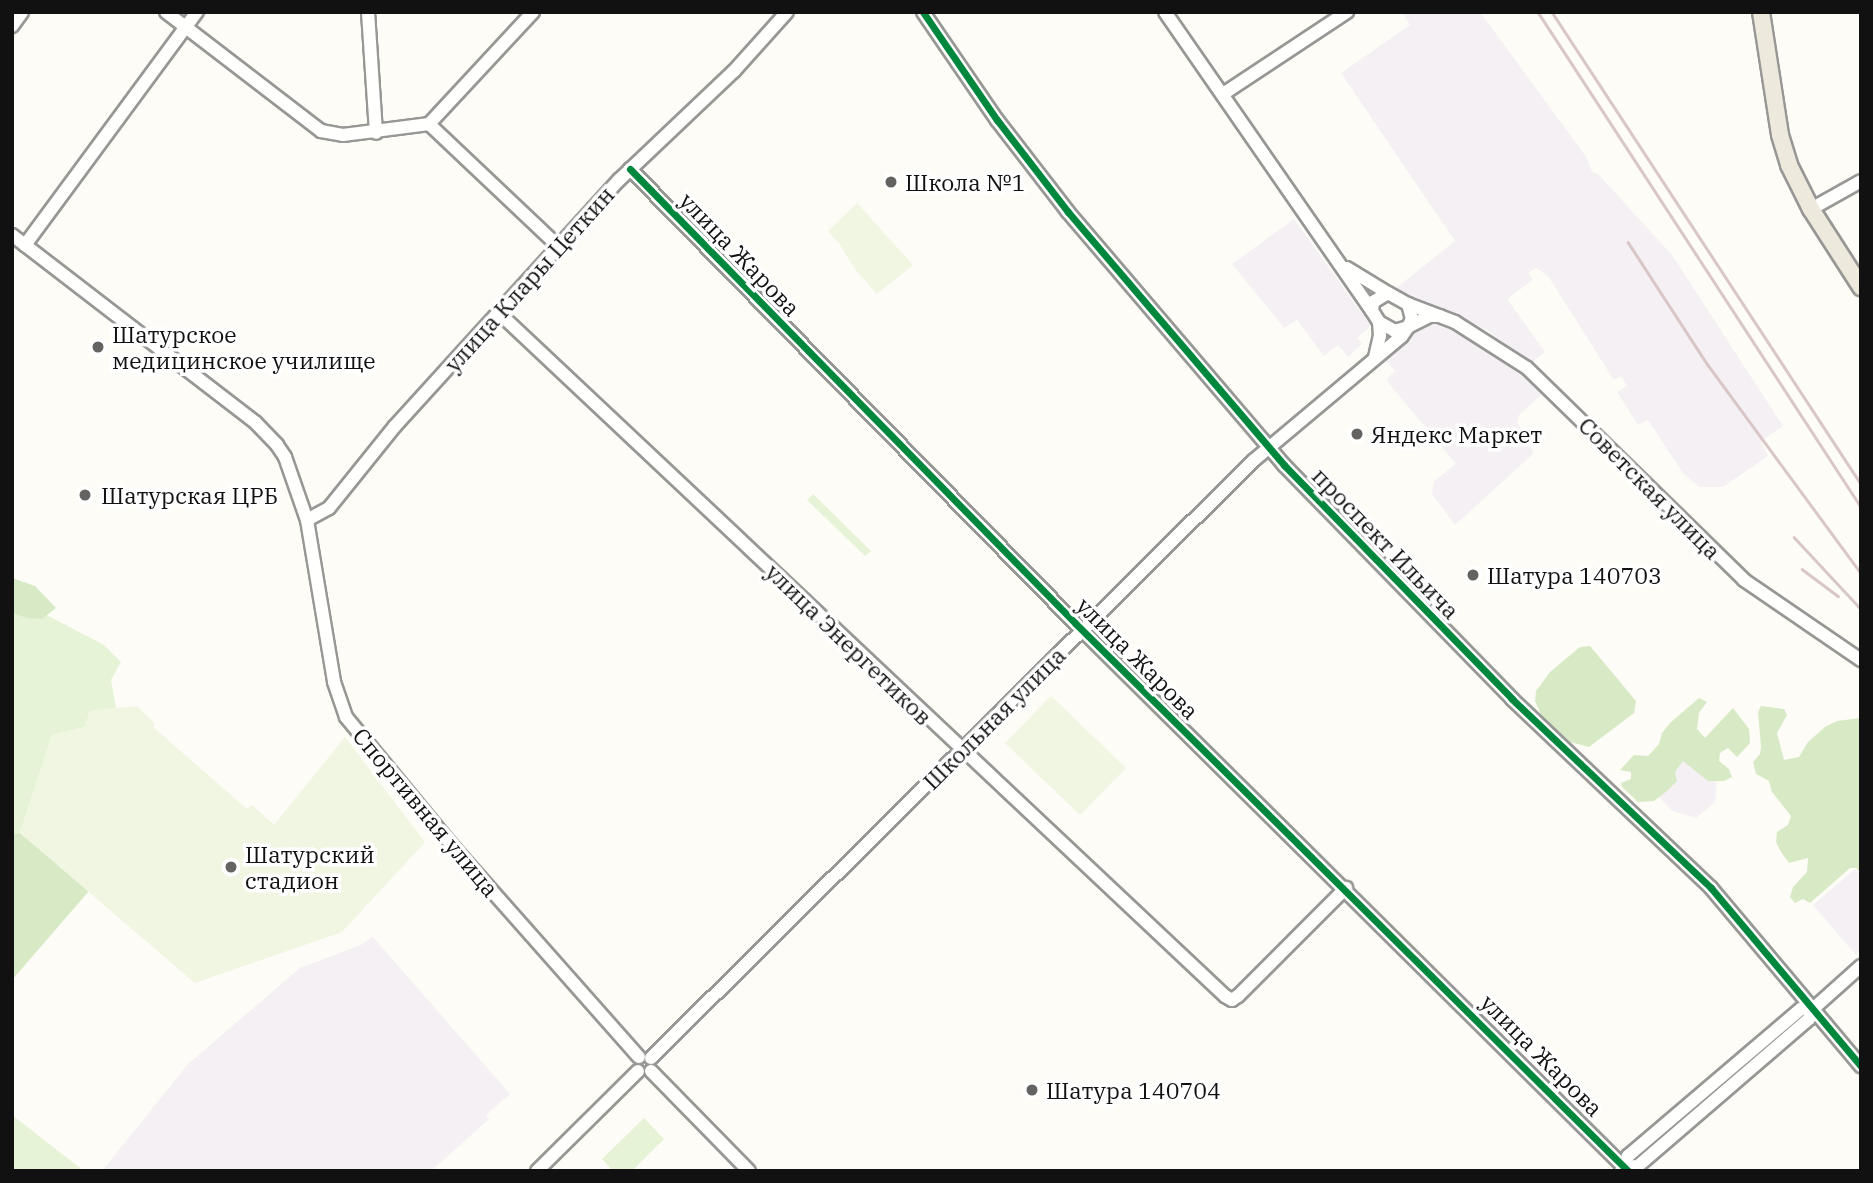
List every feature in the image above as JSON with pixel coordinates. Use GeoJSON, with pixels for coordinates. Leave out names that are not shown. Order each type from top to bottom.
{"type":"FeatureCollection","features":[{"type":"Feature","properties":{"kind":"main road"},"geometry":{"type":"LineString","coordinates":[[1761,12],[1780,135],[1789,165],[1811,209],[1861,287]]}},
{"type":"Feature","properties":{"kind":"street"},"geometry":{"type":"LineString","coordinates":[[12,26],[22,12]]}},
{"type":"Feature","properties":{"kind":"street"},"geometry":{"type":"LineString","coordinates":[[166,12],[321,131],[343,135],[376,133],[429,124],[533,12]]}},
{"type":"Feature","properties":{"kind":"street"},"geometry":{"type":"LineString","coordinates":[[25,245],[197,12]]}},
{"type":"Feature","properties":{"kind":"street"},"geometry":{"type":"LineString","coordinates":[[368,12],[376,133]]}},
{"type":"Feature","properties":{"kind":"street","name":"улица Клары Цеткин"},"geometry":{"type":"LineString","coordinates":[[307,520],[329,508],[395,426],[630,169],[734,71],[787,12]]}},
{"type":"Feature","properties":{"kind":"street","name":"проспект Ильича"},"geometry":{"type":"LineString","coordinates":[[923,12],[997,120],[1068,212],[1269,447],[1362,549],[1512,699],[1711,888],[1861,1066]]}},
{"type":"Feature","properties":{"kind":"street"},"geometry":{"type":"LineString","coordinates":[[1165,12],[1342,265],[1375,317],[1395,331],[1430,316],[1440,316]]}},
{"type":"Feature","properties":{"kind":"street"},"geometry":{"type":"LineString","coordinates":[[1223,94],[1339,15]]}},
{"type":"Feature","properties":{"kind":"street"},"geometry":{"type":"LineString","coordinates":[[429,124],[559,247]]}},
{"type":"Feature","properties":{"kind":"street","name":"улица Жарова"},"geometry":{"type":"LineString","coordinates":[[630,169],[863,410],[1082,630],[1346,888],[1625,1170]]}},
{"type":"Feature","properties":{"kind":"street"},"geometry":{"type":"LineString","coordinates":[[1811,209],[1861,181]]}},
{"type":"Feature","properties":{"kind":"street","name":"Спортивная улица"},"geometry":{"type":"LineString","coordinates":[[12,235],[255,422],[285,457],[307,520],[334,682],[346,717],[454,848],[645,1064],[748,1171]]}},
{"type":"Feature","properties":{"kind":"street"},"geometry":{"type":"LineString","coordinates":[[1342,265],[1408,304],[1412,319],[1408,327]]}},
{"type":"Feature","properties":{"kind":"street"},"geometry":{"type":"LineString","coordinates":[[1375,358],[1379,346],[1375,317],[1378,297],[1388,293]]}},
{"type":"Feature","properties":{"kind":"street","name":"Советская улица"},"geometry":{"type":"LineString","coordinates":[[1408,304],[1440,316],[1487,341],[1527,368],[1744,580],[1861,660]]}},
{"type":"Feature","properties":{"kind":"street","name":"улица Энергетиков"},"geometry":{"type":"LineString","coordinates":[[499,313],[962,751],[1232,1000],[1346,888]]}},
{"type":"Feature","properties":{"kind":"street","name":"Школьная улица"},"geometry":{"type":"LineString","coordinates":[[537,1171],[1269,447],[1402,336],[1408,327]]}},
{"type":"Feature","properties":{"kind":"street"},"geometry":{"type":"LineString","coordinates":[[1625,1170],[1638,1167],[1810,1019],[1814,1008],[1861,966]]}},
{"type":"Feature","properties":{"kind":"shaded area"},"geometry":{"type":"Polygon","coordinates":[[[1402,12],[1480,12],[1587,158],[1592,172],[1598,174],[1672,255],[1783,426],[1761,441],[1768,456],[1723,487],[1699,487],[1683,473],[1648,420],[1638,425],[1617,392],[1627,386],[1621,376],[1614,380],[1548,276],[1536,268],[1528,273],[1533,280],[1507,299],[1545,352],[1530,364],[1487,330],[1395,289],[1455,241],[1341,73],[1410,25],[1402,12]]]}},
{"type":"Feature","properties":{"kind":"shaded area"},"geometry":{"type":"Polygon","coordinates":[[[1294,219],[1371,326],[1357,338],[1362,344],[1348,357],[1338,345],[1324,356],[1297,320],[1284,328],[1232,264],[1294,219]]]}},
{"type":"Feature","properties":{"kind":"shaded area"},"geometry":{"type":"Polygon","coordinates":[[[1427,321],[1452,328],[1483,346],[1543,393],[1519,415],[1517,422],[1534,453],[1455,525],[1432,494],[1434,481],[1456,464],[1386,380],[1395,371],[1383,357],[1427,321]]]}},
{"type":"Feature","properties":{"kind":"shaded area"},"geometry":{"type":"Polygon","coordinates":[[[1668,742],[1717,773],[1715,802],[1696,818],[1672,811],[1649,786],[1668,742]]]}},
{"type":"Feature","properties":{"kind":"shaded area"},"geometry":{"type":"Polygon","coordinates":[[[1855,869],[1861,875],[1861,951],[1856,955],[1813,905],[1855,869]]]}},
{"type":"Feature","properties":{"kind":"shaded area"},"geometry":{"type":"Polygon","coordinates":[[[372,936],[510,1094],[486,1115],[489,1119],[431,1171],[102,1171],[188,1064],[300,968],[363,944],[372,936]]]}},
{"type":"Feature","properties":{"kind":"green space"},"geometry":{"type":"Polygon","coordinates":[[[857,203],[913,265],[877,294],[854,268],[839,243],[828,231],[857,203]]]}},
{"type":"Feature","properties":{"kind":"green space"},"geometry":{"type":"Polygon","coordinates":[[[813,494],[871,551],[865,556],[807,500],[813,494]]]}},
{"type":"Feature","properties":{"kind":"green space"},"geometry":{"type":"Polygon","coordinates":[[[12,578],[35,586],[56,608],[42,619],[26,618],[12,612],[12,578]]]}},
{"type":"Feature","properties":{"kind":"green space"},"geometry":{"type":"Polygon","coordinates":[[[12,597],[104,645],[121,662],[111,680],[116,708],[90,711],[85,727],[52,735],[20,833],[12,834],[12,597]]]}},
{"type":"Feature","properties":{"kind":"green space"},"geometry":{"type":"Polygon","coordinates":[[[1590,646],[1636,701],[1634,713],[1589,747],[1570,742],[1541,715],[1535,701],[1536,691],[1550,672],[1580,647],[1590,646]]]}},
{"type":"Feature","properties":{"kind":"green space"},"geometry":{"type":"Polygon","coordinates":[[[1051,696],[1126,768],[1080,815],[1005,743],[1051,696]]]}},
{"type":"Feature","properties":{"kind":"green space"},"geometry":{"type":"Polygon","coordinates":[[[1699,698],[1707,702],[1699,713],[1697,729],[1705,738],[1733,708],[1749,729],[1750,743],[1737,757],[1728,748],[1720,753],[1719,761],[1729,769],[1732,777],[1724,781],[1708,781],[1683,761],[1675,772],[1677,781],[1667,791],[1654,801],[1638,802],[1621,783],[1631,779],[1631,772],[1620,770],[1634,755],[1648,756],[1659,744],[1662,733],[1670,723],[1699,698]]]}},
{"type":"Feature","properties":{"kind":"green space","name":"Шатурский стадион"},"geometry":{"type":"Polygon","coordinates":[[[137,706],[155,724],[153,727],[247,809],[252,805],[274,825],[345,737],[425,842],[342,932],[195,983],[20,833],[52,735],[85,727],[90,711],[137,706]]]}},
{"type":"Feature","properties":{"kind":"green space"},"geometry":{"type":"Polygon","coordinates":[[[1761,706],[1784,709],[1787,715],[1777,733],[1784,760],[1799,757],[1808,742],[1825,727],[1837,721],[1861,718],[1861,873],[1856,868],[1850,868],[1810,903],[1803,899],[1795,903],[1790,897],[1793,887],[1807,872],[1808,858],[1789,863],[1781,852],[1776,842],[1777,832],[1788,825],[1791,816],[1772,792],[1769,781],[1756,774],[1753,762],[1760,754],[1761,747],[1758,712],[1761,706]]]}},
{"type":"Feature","properties":{"kind":"green space"},"geometry":{"type":"Polygon","coordinates":[[[20,833],[89,891],[12,980],[12,834],[20,833]]]}},
{"type":"Feature","properties":{"kind":"green space"},"geometry":{"type":"Polygon","coordinates":[[[12,1115],[84,1171],[12,1171],[12,1115]]]}},
{"type":"Feature","properties":{"kind":"green space"},"geometry":{"type":"Polygon","coordinates":[[[644,1118],[664,1139],[632,1171],[613,1171],[602,1159],[644,1118]]]}},
{"type":"Feature","properties":{"kind":"railway"},"geometry":{"type":"LineString","coordinates":[[1538,12],[1861,507]]}},
{"type":"Feature","properties":{"kind":"railway"},"geometry":{"type":"LineString","coordinates":[[1552,12],[1861,484]]}},
{"type":"Feature","properties":{"kind":"railway"},"geometry":{"type":"LineString","coordinates":[[1628,242],[1708,365],[1861,573]]}},
{"type":"Feature","properties":{"kind":"railway"},"geometry":{"type":"LineString","coordinates":[[1794,537],[1861,609]]}},
{"type":"Feature","properties":{"kind":"railway"},"geometry":{"type":"LineString","coordinates":[[1802,569],[1838,596]]}},
{"type":"Feature","properties":{"kind":"cycle path"},"geometry":{"type":"LineString","coordinates":[[923,12],[997,120],[1068,212],[1284,465],[1512,699],[1711,888],[1861,1066]]}},
{"type":"Feature","properties":{"kind":"cycle path"},"geometry":{"type":"LineString","coordinates":[[630,169],[1075,623],[1628,1171]]}},
{"type":"Feature","properties":{"kind":"place","name":"Школа №1"},"geometry":{"type":"Point","coordinates":[891,182]}},
{"type":"Feature","properties":{"kind":"place","name":"Шатурское медицинское училище"},"geometry":{"type":"Point","coordinates":[98,347]}},
{"type":"Feature","properties":{"kind":"place","name":"Яндекс Маркет"},"geometry":{"type":"Point","coordinates":[1357,434]}},
{"type":"Feature","properties":{"kind":"place","name":"Шатурская ЦРБ"},"geometry":{"type":"Point","coordinates":[85,495]}},
{"type":"Feature","properties":{"kind":"place","name":"Шатура 140703"},"geometry":{"type":"Point","coordinates":[1473,575]}},
{"type":"Feature","properties":{"kind":"place","name":"Шатурский стадион"},"geometry":{"type":"Point","coordinates":[231,867]}},
{"type":"Feature","properties":{"kind":"place","name":"Шатура 140704"},"geometry":{"type":"Point","coordinates":[1032,1090]}}]}
